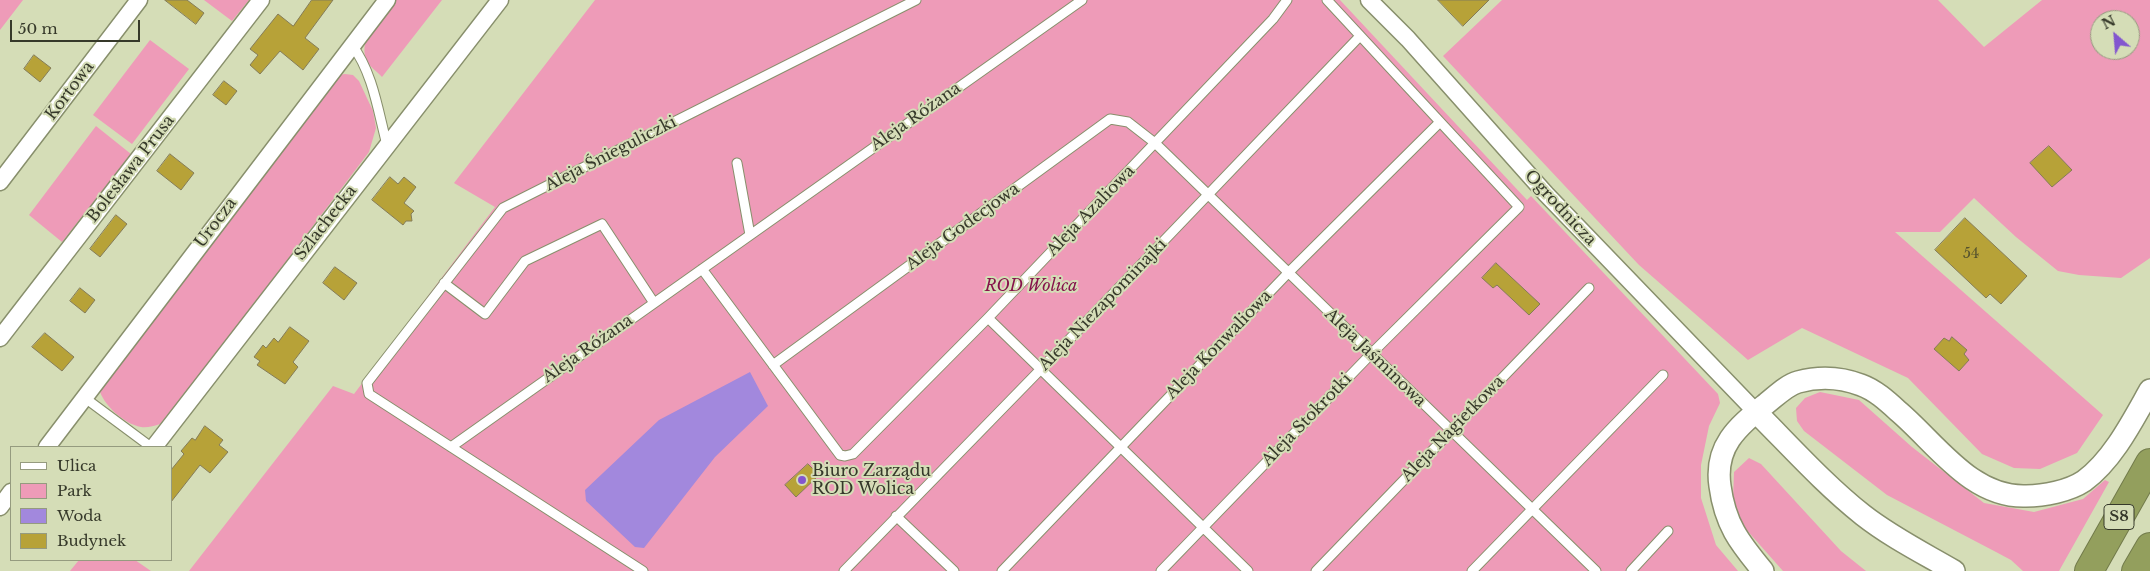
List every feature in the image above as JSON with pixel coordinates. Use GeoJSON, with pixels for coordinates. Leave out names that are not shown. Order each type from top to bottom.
{"type":"FeatureCollection","features":[{"type":"Feature","properties":{"kind":"highway","name":"S8"},"geometry":{"type":"LineString","coordinates":[[2089,571],[2150,463]]}},
{"type":"Feature","properties":{"kind":"highway","name":"S8"},"geometry":{"type":"LineString","coordinates":[[2136,571],[2150,547]]}},
{"type":"Feature","properties":{"kind":"street","name":"Kortowa"},"geometry":{"type":"LineString","coordinates":[[0,182],[139,0]]}},
{"type":"Feature","properties":{"kind":"street","name":"Bolesława Prusa"},"geometry":{"type":"LineString","coordinates":[[0,338],[261,0]]}},
{"type":"Feature","properties":{"kind":"street","name":"Urocza"},"geometry":{"type":"LineString","coordinates":[[48,446],[387,0]]}},
{"type":"Feature","properties":{"kind":"street","name":"Szlachecka"},"geometry":{"type":"LineString","coordinates":[[154,446],[500,0]]}},
{"type":"Feature","properties":{"kind":"street","name":"Ogrodnicza"},"geometry":{"type":"LineString","coordinates":[[1369,0],[1408,40],[1546,194],[1756,412]]}},
{"type":"Feature","properties":{"kind":"street"},"geometry":{"type":"LineString","coordinates":[[1764,571],[1738,541],[1723,506],[1718,471],[1722,453],[1732,434],[1756,412],[1796,382],[1827,377],[1862,385],[1882,397],[1970,479],[2000,493],[2026,496],[2056,492],[2084,481],[2109,456],[2150,390]]}},
{"type":"Feature","properties":{"kind":"street"},"geometry":{"type":"LineString","coordinates":[[1756,412],[1830,486],[1863,515],[1897,539],[1954,571]]}},
{"type":"Feature","properties":{"kind":"street"},"geometry":{"type":"LineString","coordinates":[[0,507],[10,493]]}},
{"type":"Feature","properties":{"kind":"lane","name":"Aleja Śnieguliczki"},"geometry":{"type":"LineString","coordinates":[[451,447],[369,394],[367,382],[503,208],[916,0]]}},
{"type":"Feature","properties":{"kind":"lane","name":"Aleja Różana"},"geometry":{"type":"LineString","coordinates":[[451,447],[1082,0]]}},
{"type":"Feature","properties":{"kind":"lane","name":"Aleja Azaliowa"},"geometry":{"type":"LineString","coordinates":[[773,366],[840,456],[853,454],[988,318],[1274,19],[1287,0]]}},
{"type":"Feature","properties":{"kind":"lane"},"geometry":{"type":"LineString","coordinates":[[1326,0],[1440,122]]}},
{"type":"Feature","properties":{"kind":"lane","name":"Aleja Niezapominajki"},"geometry":{"type":"LineString","coordinates":[[844,571],[1208,196],[1360,36]]}},
{"type":"Feature","properties":{"kind":"lane"},"geometry":{"type":"LineString","coordinates":[[352,45],[359,54],[368,74],[387,145]]}},
{"type":"Feature","properties":{"kind":"lane","name":"Aleja Godecjowa"},"geometry":{"type":"LineString","coordinates":[[773,366],[1110,119],[1128,122],[1155,143]]}},
{"type":"Feature","properties":{"kind":"lane","name":"Aleja Stokrotki"},"geometry":{"type":"LineString","coordinates":[[1161,571],[1371,354],[1519,208],[1440,122]]}},
{"type":"Feature","properties":{"kind":"lane","name":"Aleja Konwaliowa"},"geometry":{"type":"LineString","coordinates":[[1002,571],[1288,273],[1440,122]]}},
{"type":"Feature","properties":{"kind":"lane","name":"Aleja Jaśminowa"},"geometry":{"type":"LineString","coordinates":[[1155,143],[1596,571]]}},
{"type":"Feature","properties":{"kind":"lane"},"geometry":{"type":"LineString","coordinates":[[737,163],[750,235]]}},
{"type":"Feature","properties":{"kind":"lane"},"geometry":{"type":"LineString","coordinates":[[444,282],[485,314],[525,261],[602,224],[654,303]]}},
{"type":"Feature","properties":{"kind":"lane"},"geometry":{"type":"LineString","coordinates":[[702,269],[773,366]]}},
{"type":"Feature","properties":{"kind":"lane","name":"Aleja Nagietkowa"},"geometry":{"type":"LineString","coordinates":[[1316,571],[1589,288]]}},
{"type":"Feature","properties":{"kind":"lane"},"geometry":{"type":"LineString","coordinates":[[988,318],[1248,571]]}},
{"type":"Feature","properties":{"kind":"lane"},"geometry":{"type":"LineString","coordinates":[[1472,571],[1663,375]]}},
{"type":"Feature","properties":{"kind":"lane"},"geometry":{"type":"LineString","coordinates":[[86,398],[152,446]]}},
{"type":"Feature","properties":{"kind":"lane"},"geometry":{"type":"LineString","coordinates":[[451,447],[643,571]]}},
{"type":"Feature","properties":{"kind":"lane"},"geometry":{"type":"LineString","coordinates":[[896,516],[954,571]]}},
{"type":"Feature","properties":{"kind":"lane"},"geometry":{"type":"LineString","coordinates":[[1631,571],[1668,531]]}},
{"type":"Feature","properties":{"kind":"green space"},"geometry":{"type":"Polygon","coordinates":[[[0,0],[23,0],[0,30],[0,0]]]}},
{"type":"Feature","properties":{"kind":"green space"},"geometry":{"type":"Polygon","coordinates":[[[204,0],[249,0],[232,21],[204,0]]]}},
{"type":"Feature","properties":{"kind":"green space"},"geometry":{"type":"Polygon","coordinates":[[[392,0],[442,0],[382,77],[368,63],[365,55],[365,46],[371,29],[392,0]]]}},
{"type":"Feature","properties":{"kind":"green space","name":"ROD Wolica"},"geometry":{"type":"Polygon","coordinates":[[[595,0],[1340,0],[1527,200],[1531,196],[1718,394],[1720,403],[1709,426],[1701,465],[1701,498],[1716,545],[1738,571],[189,571],[333,386],[354,394],[495,207],[454,183],[595,0]]]}},
{"type":"Feature","properties":{"kind":"green space"},"geometry":{"type":"Polygon","coordinates":[[[1502,0],[1938,0],[1984,47],[2042,0],[2150,0],[2150,258],[2121,278],[2079,275],[2058,271],[2016,237],[1974,198],[1940,232],[1895,232],[2103,415],[2077,453],[2040,469],[2014,468],[1982,454],[1908,378],[1802,328],[1748,360],[1639,265],[1443,56],[1502,0]]]}},
{"type":"Feature","properties":{"kind":"green space"},"geometry":{"type":"Polygon","coordinates":[[[150,40],[189,69],[132,144],[93,115],[150,40]]]}},
{"type":"Feature","properties":{"kind":"green space"},"geometry":{"type":"Polygon","coordinates":[[[339,75],[353,75],[359,81],[373,111],[376,128],[369,152],[215,355],[160,424],[143,427],[134,425],[121,418],[109,407],[99,388],[339,75]]]}},
{"type":"Feature","properties":{"kind":"green space"},"geometry":{"type":"Polygon","coordinates":[[[96,126],[131,154],[62,242],[29,215],[96,126]]]}},
{"type":"Feature","properties":{"kind":"green space"},"geometry":{"type":"Polygon","coordinates":[[[1820,392],[1859,400],[1912,447],[1984,503],[2034,512],[2083,499],[2105,480],[2109,482],[2059,571],[2023,571],[2011,560],[1887,495],[1804,431],[1797,421],[1796,408],[1805,398],[1820,392]]]}},
{"type":"Feature","properties":{"kind":"green space"},"geometry":{"type":"Polygon","coordinates":[[[1749,458],[1761,464],[1841,551],[1866,571],[1783,571],[1744,527],[1733,500],[1734,472],[1749,458]]]}},
{"type":"Feature","properties":{"kind":"green space"},"geometry":{"type":"Polygon","coordinates":[[[78,561],[136,561],[151,571],[70,571],[78,561]]]}},
{"type":"Feature","properties":{"kind":"water"},"geometry":{"type":"Polygon","coordinates":[[[750,372],[768,406],[715,457],[644,548],[635,547],[586,501],[585,490],[659,420],[750,372]]]}},
{"type":"Feature","properties":{"kind":"building"},"geometry":{"type":"Polygon","coordinates":[[[165,0],[187,0],[204,13],[196,24],[165,0]]]}},
{"type":"Feature","properties":{"kind":"building"},"geometry":{"type":"Polygon","coordinates":[[[312,0],[333,0],[305,38],[319,49],[303,70],[280,51],[260,74],[250,65],[258,55],[250,49],[278,14],[293,26],[312,0]]]}},
{"type":"Feature","properties":{"kind":"building"},"geometry":{"type":"Polygon","coordinates":[[[1438,0],[1489,0],[1463,26],[1438,0]]]}},
{"type":"Feature","properties":{"kind":"building"},"geometry":{"type":"Polygon","coordinates":[[[34,55],[51,68],[40,82],[24,69],[34,55]]]}},
{"type":"Feature","properties":{"kind":"building"},"geometry":{"type":"Polygon","coordinates":[[[224,81],[237,91],[226,105],[213,95],[224,81]]]}},
{"type":"Feature","properties":{"kind":"building"},"geometry":{"type":"Polygon","coordinates":[[[2049,146],[2072,170],[2052,187],[2030,163],[2049,146]]]}},
{"type":"Feature","properties":{"kind":"building"},"geometry":{"type":"Polygon","coordinates":[[[170,154],[194,173],[181,190],[157,171],[170,154]]]}},
{"type":"Feature","properties":{"kind":"building"},"geometry":{"type":"Polygon","coordinates":[[[390,177],[398,184],[404,177],[416,187],[404,203],[414,211],[411,214],[412,221],[406,221],[403,225],[372,200],[390,177]]]}},
{"type":"Feature","properties":{"kind":"building"},"geometry":{"type":"Polygon","coordinates":[[[116,215],[127,224],[100,257],[90,249],[116,215]]]}},
{"type":"Feature","properties":{"kind":"building"},"geometry":{"type":"Polygon","coordinates":[[[1965,218],[2027,276],[2001,304],[1990,294],[1986,298],[1935,250],[1965,218]]]}},
{"type":"Feature","properties":{"kind":"building"},"geometry":{"type":"Polygon","coordinates":[[[1496,263],[1540,304],[1529,315],[1497,285],[1493,288],[1482,278],[1496,263]]]}},
{"type":"Feature","properties":{"kind":"building"},"geometry":{"type":"Polygon","coordinates":[[[335,267],[357,283],[344,300],[323,283],[335,267]]]}},
{"type":"Feature","properties":{"kind":"building"},"geometry":{"type":"Polygon","coordinates":[[[80,288],[95,300],[85,313],[70,301],[80,288]]]}},
{"type":"Feature","properties":{"kind":"building"},"geometry":{"type":"Polygon","coordinates":[[[290,327],[309,341],[293,362],[298,367],[285,384],[257,365],[260,361],[254,357],[263,345],[266,348],[274,338],[278,342],[290,327]]]}},
{"type":"Feature","properties":{"kind":"building"},"geometry":{"type":"Polygon","coordinates":[[[45,333],[74,357],[62,371],[32,347],[45,333]]]}},
{"type":"Feature","properties":{"kind":"building"},"geometry":{"type":"Polygon","coordinates":[[[1952,337],[1967,350],[1964,354],[1969,360],[1959,371],[1934,349],[1944,338],[1949,341],[1952,337]]]}},
{"type":"Feature","properties":{"kind":"building"},"geometry":{"type":"Polygon","coordinates":[[[205,426],[223,440],[219,445],[228,452],[210,473],[200,465],[172,501],[172,469],[184,454],[181,451],[192,438],[195,440],[205,426]]]}},
{"type":"Feature","properties":{"kind":"building","name":"Biuro Zarządu ROD Wolica"},"geometry":{"type":"Polygon","coordinates":[[[808,464],[819,475],[796,497],[785,485],[808,464]]]}},
{"type":"Feature","properties":{"kind":"place","name":"Biuro Zarządu ROD Wolica"},"geometry":{"type":"Point","coordinates":[802,480]}}]}
